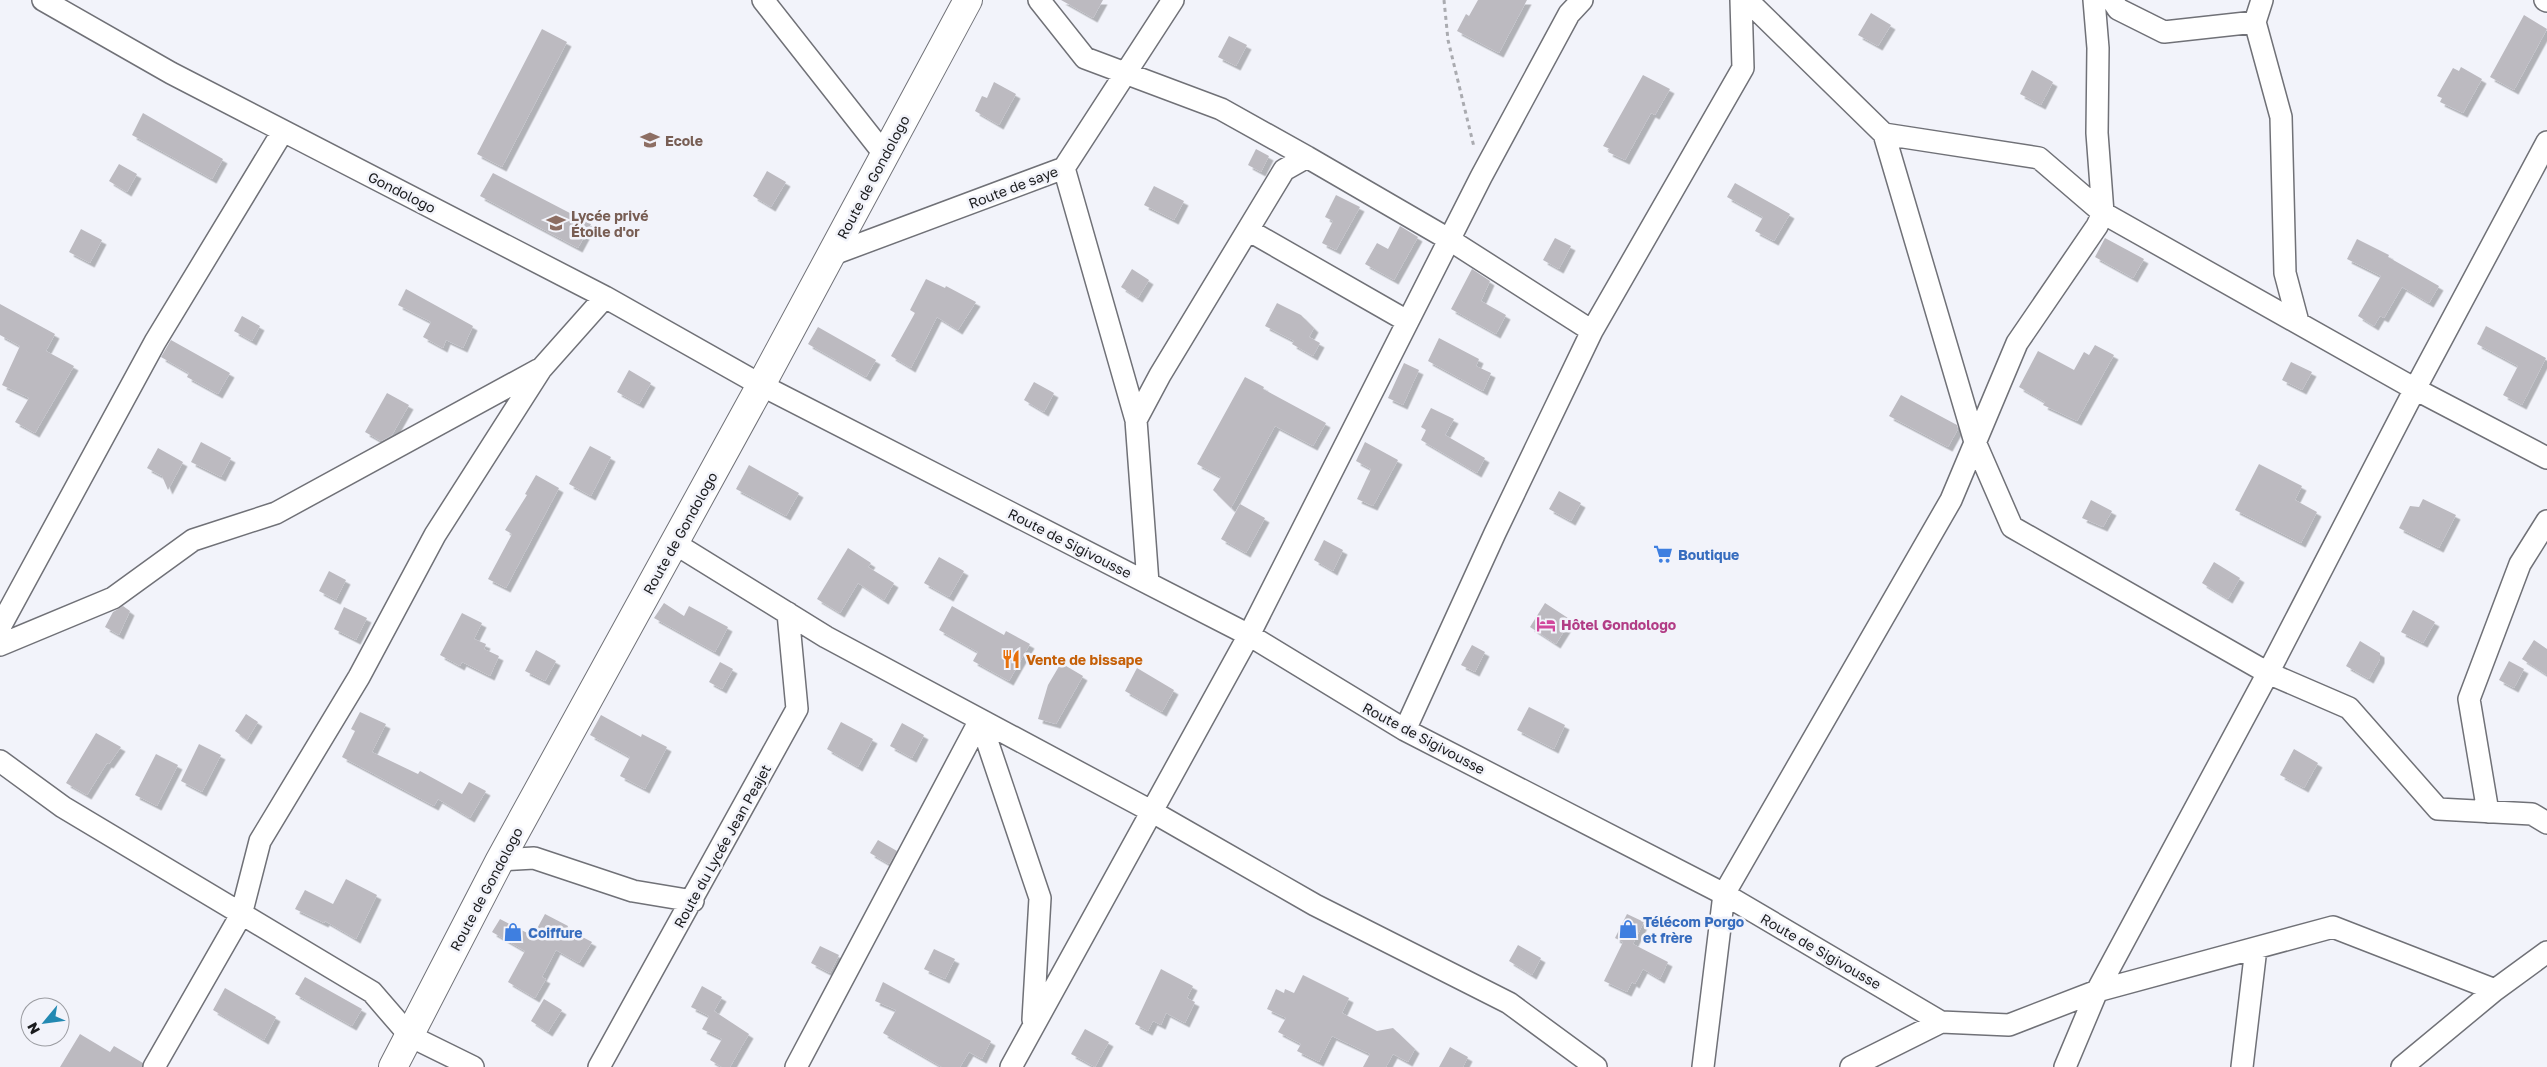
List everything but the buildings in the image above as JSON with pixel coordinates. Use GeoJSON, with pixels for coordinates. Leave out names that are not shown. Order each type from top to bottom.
{"type":"FeatureCollection","features":[{"type":"Feature","properties":{"kind":"street","name":"Gondologo"},"geometry":{"type":"LineString","coordinates":[[43,0],[171,73],[605,297],[761,385]]}},
{"type":"Feature","properties":{"kind":"street"},"geometry":{"type":"LineString","coordinates":[[763,0],[885,155]]}},
{"type":"Feature","properties":{"kind":"street","name":"Route de Gondologo"},"geometry":{"type":"LineString","coordinates":[[393,1067],[500,860],[761,385],[968,0]]}},
{"type":"Feature","properties":{"kind":"street"},"geometry":{"type":"LineString","coordinates":[[1039,0],[1085,58],[1221,109],[1450,240],[1592,331]]}},
{"type":"Feature","properties":{"kind":"street","name":"Route de saye"},"geometry":{"type":"LineString","coordinates":[[831,255],[1064,168],[1173,0]]}},
{"type":"Feature","properties":{"kind":"street"},"geometry":{"type":"LineString","coordinates":[[1011,1067],[1249,635],[1481,177],[1569,14],[1582,0]]}},
{"type":"Feature","properties":{"kind":"street"},"geometry":{"type":"LineString","coordinates":[[1405,730],[1495,533],[1592,331],[1744,68],[1742,0]]}},
{"type":"Feature","properties":{"kind":"street"},"geometry":{"type":"LineString","coordinates":[[1747,0],[1884,134],[1975,442],[2012,527],[2268,673],[2349,708],[2438,809],[2532,814],[2547,823]]}},
{"type":"Feature","properties":{"kind":"street"},"geometry":{"type":"LineString","coordinates":[[1703,1067],[1724,894],[1951,500],[2018,343],[2097,226],[2103,213],[2097,133],[2098,48],[2094,0]]}},
{"type":"Feature","properties":{"kind":"street"},"geometry":{"type":"LineString","coordinates":[[2112,0],[2118,9],[2164,32],[2255,22]]}},
{"type":"Feature","properties":{"kind":"street"},"geometry":{"type":"LineString","coordinates":[[2262,0],[2255,22],[2281,117],[2286,273],[2298,322]]}},
{"type":"Feature","properties":{"kind":"street"},"geometry":{"type":"LineString","coordinates":[[0,627],[155,342],[283,131]]}},
{"type":"Feature","properties":{"kind":"street"},"geometry":{"type":"LineString","coordinates":[[1884,134],[2039,158],[2103,213],[2415,389],[2547,458]]}},
{"type":"Feature","properties":{"kind":"street"},"geometry":{"type":"LineString","coordinates":[[2065,1067],[2097,991],[2268,673],[2415,389],[2547,142]]}},
{"type":"Feature","properties":{"kind":"street"},"geometry":{"type":"LineString","coordinates":[[1136,420],[1160,375],[1284,170],[1307,157]]}},
{"type":"Feature","properties":{"kind":"street"},"geometry":{"type":"LineString","coordinates":[[1064,168],[1136,420],[1148,584]]}},
{"type":"Feature","properties":{"kind":"street"},"geometry":{"type":"LineString","coordinates":[[1248,230],[1407,321]]}},
{"type":"Feature","properties":{"kind":"street"},"geometry":{"type":"LineString","coordinates":[[154,1067],[241,915],[260,841],[359,677],[435,535],[541,369],[605,297]]}},
{"type":"Feature","properties":{"kind":"street"},"geometry":{"type":"LineString","coordinates":[[0,645],[113,598],[193,540],[276,513],[541,369]]}},
{"type":"Feature","properties":{"kind":"street","name":"Route de Sigivousse"},"geometry":{"type":"LineString","coordinates":[[761,385],[1249,635],[1405,730],[1724,894],[1941,1022],[2009,1025],[2097,991],[2333,927],[2495,990]]}},
{"type":"Feature","properties":{"kind":"street"},"geometry":{"type":"LineString","coordinates":[[2488,812],[2469,699],[2520,564],[2547,521]]}},
{"type":"Feature","properties":{"kind":"street"},"geometry":{"type":"LineString","coordinates":[[674,543],[826,637],[1152,811],[1315,904],[1510,1004],[1596,1067]]}},
{"type":"Feature","properties":{"kind":"street","name":"Route du Lycée Jean Peajet"},"geometry":{"type":"LineString","coordinates":[[599,1067],[693,901],[797,709],[788,614]]}},
{"type":"Feature","properties":{"kind":"street"},"geometry":{"type":"LineString","coordinates":[[980,720],[1040,898],[1033,1027]]}},
{"type":"Feature","properties":{"kind":"street"},"geometry":{"type":"LineString","coordinates":[[796,1067],[980,720]]}},
{"type":"Feature","properties":{"kind":"street"},"geometry":{"type":"LineString","coordinates":[[0,761],[62,807],[372,992],[410,1036],[472,1067]]}},
{"type":"Feature","properties":{"kind":"street"},"geometry":{"type":"LineString","coordinates":[[500,860],[534,858],[634,891],[693,901]]}},
{"type":"Feature","properties":{"kind":"street"},"geometry":{"type":"LineString","coordinates":[[2242,1067],[2256,948]]}},
{"type":"Feature","properties":{"kind":"street"},"geometry":{"type":"LineString","coordinates":[[2402,1067],[2495,990],[2547,952]]}},
{"type":"Feature","properties":{"kind":"street"},"geometry":{"type":"LineString","coordinates":[[1851,1067],[1941,1022]]}},
{"type":"Feature","properties":{"kind":"path"},"geometry":{"type":"LineString","coordinates":[[1444,0],[1448,40],[1481,177]]}},
{"type":"Feature","properties":{"kind":"place","name":"Ecole"},"geometry":{"type":"Point","coordinates":[650,140]}},
{"type":"Feature","properties":{"kind":"place","name":"Lycée privé Étoile d'or"},"geometry":{"type":"Point","coordinates":[556,223]}},
{"type":"Feature","properties":{"kind":"place","name":"Boutique"},"geometry":{"type":"Point","coordinates":[1663,554]}},
{"type":"Feature","properties":{"kind":"place","name":"Hôtel Gondologo"},"geometry":{"type":"Point","coordinates":[1546,624]}},
{"type":"Feature","properties":{"kind":"place","name":"Vente de bissape"},"geometry":{"type":"Point","coordinates":[1011,659]}},
{"type":"Feature","properties":{"kind":"place","name":"Télécom Porgo et frère"},"geometry":{"type":"Point","coordinates":[1628,929]}},
{"type":"Feature","properties":{"kind":"place","name":"Coiffure"},"geometry":{"type":"Point","coordinates":[513,932]}}]}
